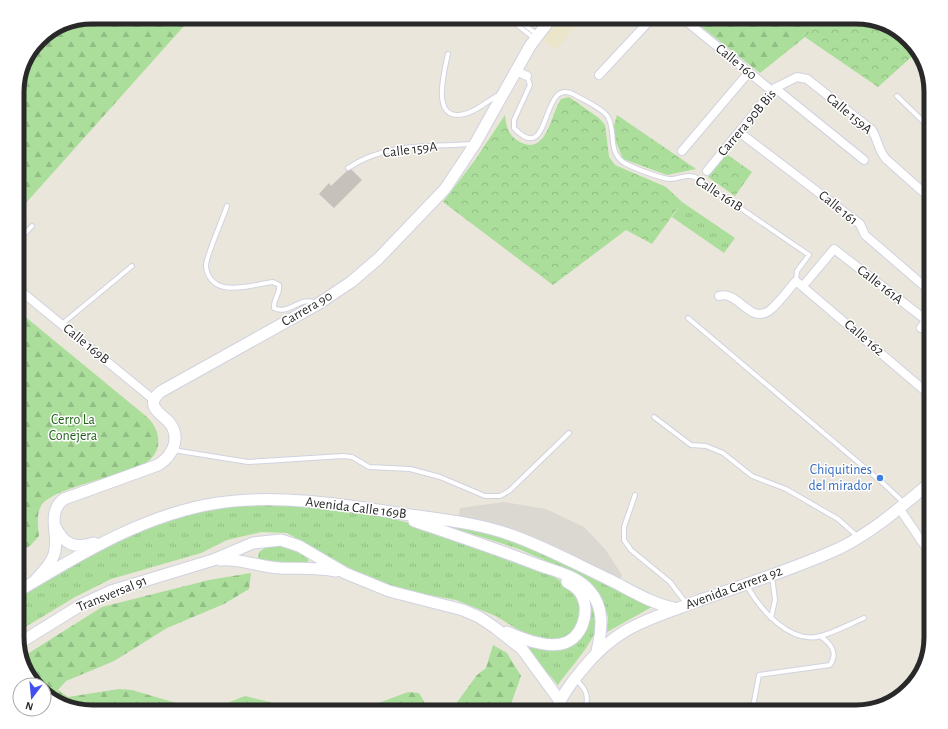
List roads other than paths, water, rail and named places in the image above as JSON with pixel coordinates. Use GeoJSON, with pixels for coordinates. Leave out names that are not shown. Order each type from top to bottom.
{"type":"FeatureCollection","features":[{"type":"Feature","properties":{"kind":"main road","name":"Carrera 90"},"geometry":{"type":"LineString","coordinates":[[154,400],[160,392],[174,383],[318,304],[351,282],[378,259],[434,202],[475,144],[516,70],[547,24]]}},
{"type":"Feature","properties":{"kind":"main road"},"geometry":{"type":"LineString","coordinates":[[24,588],[34,582],[53,558],[55,550],[54,515],[57,506],[64,499],[158,465],[169,456],[173,450],[175,439],[173,428],[154,406],[154,400]]}},
{"type":"Feature","properties":{"kind":"main road","name":"Avenida Carrera 92"},"geometry":{"type":"LineString","coordinates":[[558,705],[575,678],[597,651],[628,629],[682,607],[827,553],[859,538],[924,488]]}},
{"type":"Feature","properties":{"kind":"main road","name":"Avenida Calle 169B"},"geometry":{"type":"LineString","coordinates":[[34,582],[115,536],[167,516],[219,503],[246,500],[301,501],[383,510],[477,526],[514,536],[653,602],[682,607]]}},
{"type":"Feature","properties":{"kind":"main road"},"geometry":{"type":"LineString","coordinates":[[383,510],[520,558],[565,575],[583,584],[590,591],[601,613],[601,629],[597,651]]}},
{"type":"Feature","properties":{"kind":"main road"},"geometry":{"type":"LineString","coordinates":[[54,524],[63,540],[73,546],[85,546],[115,536]]}},
{"type":"Feature","properties":{"kind":"main road"},"geometry":{"type":"LineString","coordinates":[[213,560],[253,543],[281,540],[299,546],[346,573],[389,591],[463,610],[494,627],[530,640],[546,644],[560,644],[573,638],[583,624],[585,606],[580,592],[566,581],[520,558]]}},
{"type":"Feature","properties":{"kind":"main road"},"geometry":{"type":"LineString","coordinates":[[213,560],[233,559],[279,568],[314,568],[346,573]]}},
{"type":"Feature","properties":{"kind":"main road","name":"Transversal 91"},"geometry":{"type":"LineString","coordinates":[[24,640],[80,605],[97,597],[125,586],[213,560]]}},
{"type":"Feature","properties":{"kind":"main road"},"geometry":{"type":"LineString","coordinates":[[494,627],[522,649],[560,701]]}},
{"type":"Feature","properties":{"kind":"street"},"geometry":{"type":"LineString","coordinates":[[599,75],[646,24]]}},
{"type":"Feature","properties":{"kind":"street","name":"Calle 160"},"geometry":{"type":"LineString","coordinates":[[690,24],[749,72],[864,160]]}},
{"type":"Feature","properties":{"kind":"street","name":"Calle 161B"},"geometry":{"type":"LineString","coordinates":[[516,70],[527,76]]}},
{"type":"Feature","properties":{"kind":"street"},"geometry":{"type":"LineString","coordinates":[[682,151],[749,72]]}},
{"type":"Feature","properties":{"kind":"street","name":"Calle 159A"},"geometry":{"type":"LineString","coordinates":[[790,79],[797,77],[807,79],[872,130],[877,138],[880,152],[924,193]]}},
{"type":"Feature","properties":{"kind":"street","name":"Carrera 90B Bis"},"geometry":{"type":"LineString","coordinates":[[707,171],[774,90],[790,79]]}},
{"type":"Feature","properties":{"kind":"street","name":"Calle 161"},"geometry":{"type":"LineString","coordinates":[[739,132],[860,224],[865,235],[924,286]]}},
{"type":"Feature","properties":{"kind":"street","name":"Calle 161A"},"geometry":{"type":"LineString","coordinates":[[800,284],[834,249],[924,313]]}},
{"type":"Feature","properties":{"kind":"street"},"geometry":{"type":"LineString","coordinates":[[719,296],[727,295],[752,312],[762,313],[770,310],[800,284]]}},
{"type":"Feature","properties":{"kind":"street","name":"Calle 162"},"geometry":{"type":"LineString","coordinates":[[800,284],[924,390]]}},
{"type":"Feature","properties":{"kind":"street","name":"Calle 169B"},"geometry":{"type":"LineString","coordinates":[[24,294],[154,400]]}},
{"type":"Feature","properties":{"kind":"street"},"geometry":{"type":"LineString","coordinates":[[921,328],[924,324]]}},
{"type":"Feature","properties":{"kind":"street"},"geometry":{"type":"LineString","coordinates":[[902,506],[924,543]]}},
{"type":"Feature","properties":{"kind":"lane"},"geometry":{"type":"LineString","coordinates":[[518,24],[537,37]]}},
{"type":"Feature","properties":{"kind":"lane"},"geometry":{"type":"LineString","coordinates":[[522,24],[537,37]]}},
{"type":"Feature","properties":{"kind":"lane"},"geometry":{"type":"LineString","coordinates":[[448,54],[441,86],[441,100],[445,108],[451,113],[459,115],[468,113],[504,93]]}},
{"type":"Feature","properties":{"kind":"lane","name":"Calle 161B"},"geometry":{"type":"LineString","coordinates":[[527,76],[530,85],[514,120],[514,128],[520,134],[527,138],[534,137],[540,133],[544,128],[551,102],[555,97],[563,92],[573,94],[605,114],[611,125],[616,156],[623,162],[670,179],[689,175],[695,177],[808,255],[797,271],[800,284]]}},
{"type":"Feature","properties":{"kind":"lane"},"geometry":{"type":"LineString","coordinates":[[897,96],[924,122]]}},
{"type":"Feature","properties":{"kind":"lane","name":"Calle 159A"},"geometry":{"type":"LineString","coordinates":[[348,168],[364,158],[408,147],[475,144]]}},
{"type":"Feature","properties":{"kind":"lane"},"geometry":{"type":"LineString","coordinates":[[227,206],[206,264],[207,274],[214,282],[222,287],[233,288],[273,282],[279,285],[280,288],[273,303],[274,308],[278,310],[283,310],[306,300],[318,304]]}},
{"type":"Feature","properties":{"kind":"lane"},"geometry":{"type":"LineString","coordinates":[[24,235],[32,226]]}},
{"type":"Feature","properties":{"kind":"lane"},"geometry":{"type":"LineString","coordinates":[[62,325],[132,266]]}},
{"type":"Feature","properties":{"kind":"lane"},"geometry":{"type":"LineString","coordinates":[[688,318],[888,488],[902,506]]}},
{"type":"Feature","properties":{"kind":"lane"},"geometry":{"type":"LineString","coordinates":[[654,417],[691,445],[714,448],[723,453],[752,476],[786,489],[838,519],[859,538]]}},
{"type":"Feature","properties":{"kind":"lane"},"geometry":{"type":"LineString","coordinates":[[173,450],[248,462],[343,456],[352,457],[370,467],[410,470],[440,477],[485,496],[500,496],[510,491],[569,433]]}},
{"type":"Feature","properties":{"kind":"lane"},"geometry":{"type":"LineString","coordinates":[[635,495],[624,527],[624,540],[631,550],[670,582],[682,607]]}},
{"type":"Feature","properties":{"kind":"lane"},"geometry":{"type":"LineString","coordinates":[[771,618],[775,600],[775,584],[772,574]]}},
{"type":"Feature","properties":{"kind":"lane"},"geometry":{"type":"LineString","coordinates":[[745,584],[754,598],[771,618],[790,632],[810,637],[820,636],[864,618]]}},
{"type":"Feature","properties":{"kind":"lane"},"geometry":{"type":"LineString","coordinates":[[753,705],[759,676],[830,665],[834,659],[835,653],[831,645],[820,636]]}},
{"type":"Feature","properties":{"kind":"lane"},"geometry":{"type":"LineString","coordinates":[[575,678],[587,691],[588,696],[586,705]]}},
{"type":"Feature","properties":{"kind":"place","name":"Chiquitines del mirador"},"geometry":{"type":"Point","coordinates":[880,478]}},
{"type":"Feature","properties":{"kind":"park label","name":"Cerro La Conejera"},"geometry":{"type":"Point","coordinates":[73,428]}}]}
